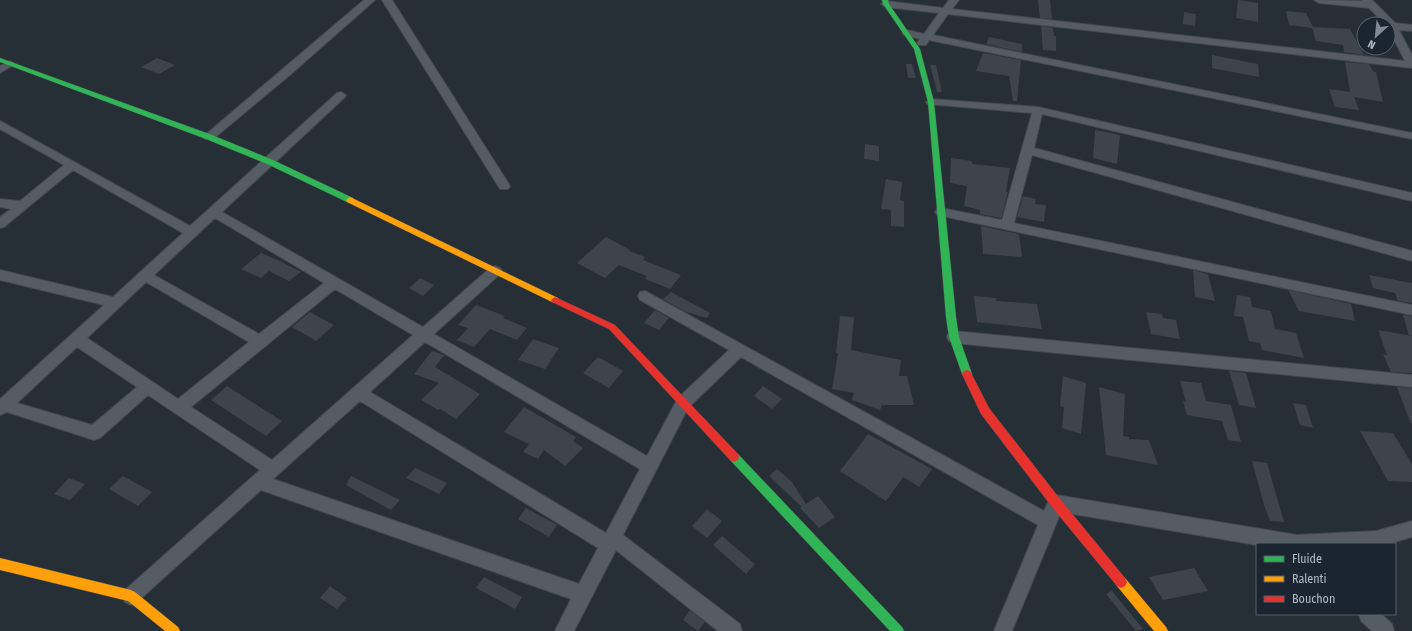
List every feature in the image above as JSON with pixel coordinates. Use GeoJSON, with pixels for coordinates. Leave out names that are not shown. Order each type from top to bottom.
{"type":"FeatureCollection","features":[{"type":"Feature","properties":{"kind":"street"},"geometry":{"type":"LineString","coordinates":[[209,137],[370,0]]}},
{"type":"Feature","properties":{"kind":"street"},"geometry":{"type":"LineString","coordinates":[[387,0],[504,186]]}},
{"type":"Feature","properties":{"kind":"street"},"geometry":{"type":"LineString","coordinates":[[917,49],[954,0]]}},
{"type":"Feature","properties":{"kind":"street"},"geometry":{"type":"LineString","coordinates":[[1320,0],[1369,2],[1382,16]]}},
{"type":"Feature","properties":{"kind":"street"},"geometry":{"type":"LineString","coordinates":[[886,2],[945,11],[1412,65]]}},
{"type":"Feature","properties":{"kind":"street"},"geometry":{"type":"LineString","coordinates":[[886,2],[917,49],[931,102],[954,337],[970,382],[984,411],[1056,503],[1162,631]]}},
{"type":"Feature","properties":{"kind":"street"},"geometry":{"type":"LineString","coordinates":[[1396,26],[1412,28]]}},
{"type":"Feature","properties":{"kind":"street"},"geometry":{"type":"LineString","coordinates":[[907,32],[1412,136]]}},
{"type":"Feature","properties":{"kind":"street"},"geometry":{"type":"LineString","coordinates":[[1396,34],[1412,65]]}},
{"type":"Feature","properties":{"kind":"street"},"geometry":{"type":"LineString","coordinates":[[0,60],[209,137],[270,162],[612,328],[898,631]]}},
{"type":"Feature","properties":{"kind":"street"},"geometry":{"type":"LineString","coordinates":[[0,70],[10,64]]}},
{"type":"Feature","properties":{"kind":"street"},"geometry":{"type":"LineString","coordinates":[[4,401],[77,339],[341,95]]}},
{"type":"Feature","properties":{"kind":"street"},"geometry":{"type":"LineString","coordinates":[[931,102],[1038,110],[1412,197]]}},
{"type":"Feature","properties":{"kind":"street"},"geometry":{"type":"LineString","coordinates":[[1007,226],[1038,110]]}},
{"type":"Feature","properties":{"kind":"street"},"geometry":{"type":"LineString","coordinates":[[0,124],[192,234]]}},
{"type":"Feature","properties":{"kind":"street"},"geometry":{"type":"LineString","coordinates":[[1027,150],[1412,256]]}},
{"type":"Feature","properties":{"kind":"street"},"geometry":{"type":"LineString","coordinates":[[0,224],[72,165]]}},
{"type":"Feature","properties":{"kind":"street"},"geometry":{"type":"LineString","coordinates":[[0,203],[22,206]]}},
{"type":"Feature","properties":{"kind":"street"},"geometry":{"type":"LineString","coordinates":[[941,212],[1412,310]]}},
{"type":"Feature","properties":{"kind":"street"},"geometry":{"type":"LineString","coordinates":[[215,213],[650,466]]}},
{"type":"Feature","properties":{"kind":"street"},"geometry":{"type":"LineString","coordinates":[[131,596],[495,272]]}},
{"type":"Feature","properties":{"kind":"street"},"geometry":{"type":"LineString","coordinates":[[0,275],[116,303]]}},
{"type":"Feature","properties":{"kind":"street"},"geometry":{"type":"LineString","coordinates":[[146,276],[260,342]]}},
{"type":"Feature","properties":{"kind":"street"},"geometry":{"type":"LineString","coordinates":[[179,407],[334,282]]}},
{"type":"Feature","properties":{"kind":"street"},"geometry":{"type":"LineString","coordinates":[[645,296],[738,350],[1048,522]]}},
{"type":"Feature","properties":{"kind":"street"},"geometry":{"type":"LineString","coordinates":[[954,337],[1412,381]]}},
{"type":"Feature","properties":{"kind":"street"},"geometry":{"type":"LineString","coordinates":[[77,339],[273,470]]}},
{"type":"Feature","properties":{"kind":"street"},"geometry":{"type":"LineString","coordinates":[[564,631],[683,403],[738,350]]}},
{"type":"Feature","properties":{"kind":"street"},"geometry":{"type":"LineString","coordinates":[[4,401],[94,433],[148,386]]}},
{"type":"Feature","properties":{"kind":"street"},"geometry":{"type":"LineString","coordinates":[[359,393],[611,541],[733,631]]}},
{"type":"Feature","properties":{"kind":"street"},"geometry":{"type":"LineString","coordinates":[[259,482],[583,594]]}},
{"type":"Feature","properties":{"kind":"street"},"geometry":{"type":"LineString","coordinates":[[1003,631],[1056,503]]}},
{"type":"Feature","properties":{"kind":"street"},"geometry":{"type":"LineString","coordinates":[[1056,503],[1291,543]]}},
{"type":"Feature","properties":{"kind":"street"},"geometry":{"type":"LineString","coordinates":[[1313,543],[1376,539],[1412,529]]}},
{"type":"Feature","properties":{"kind":"street"},"geometry":{"type":"LineString","coordinates":[[0,564],[131,596],[174,631]]}},
{"type":"Feature","properties":{"kind":"street"},"geometry":{"type":"LineString","coordinates":[[1369,615],[1385,631]]}},
{"type":"Feature","properties":{"kind":"building"},"geometry":{"type":"Polygon","coordinates":[[[1038,0],[1050,0],[1052,19],[1040,18],[1038,0]]]}},
{"type":"Feature","properties":{"kind":"building"},"geometry":{"type":"Polygon","coordinates":[[[1238,0],[1258,3],[1258,22],[1236,18],[1238,0]]]}},
{"type":"Feature","properties":{"kind":"building"},"geometry":{"type":"Polygon","coordinates":[[[1286,11],[1306,13],[1313,27],[1350,29],[1356,40],[1356,54],[1344,52],[1343,45],[1316,41],[1312,28],[1289,25],[1286,11]]]}},
{"type":"Feature","properties":{"kind":"building"},"geometry":{"type":"Polygon","coordinates":[[[1184,12],[1196,14],[1195,26],[1183,24],[1184,12]]]}},
{"type":"Feature","properties":{"kind":"building"},"geometry":{"type":"Polygon","coordinates":[[[1041,26],[1053,28],[1054,36],[1056,36],[1056,51],[1043,50],[1041,26]]]}},
{"type":"Feature","properties":{"kind":"building"},"geometry":{"type":"Polygon","coordinates":[[[989,37],[1022,44],[1022,52],[986,44],[989,37]]]}},
{"type":"Feature","properties":{"kind":"building"},"geometry":{"type":"Polygon","coordinates":[[[983,53],[1021,60],[1017,101],[1013,101],[1009,76],[976,71],[983,53]]]}},
{"type":"Feature","properties":{"kind":"building"},"geometry":{"type":"Polygon","coordinates":[[[1212,55],[1258,64],[1259,77],[1212,68],[1212,55]]]}},
{"type":"Feature","properties":{"kind":"building"},"geometry":{"type":"Polygon","coordinates":[[[157,58],[175,65],[159,74],[141,67],[157,58]]]}},
{"type":"Feature","properties":{"kind":"building"},"geometry":{"type":"Polygon","coordinates":[[[1345,62],[1369,64],[1373,71],[1376,72],[1383,102],[1354,97],[1359,110],[1335,107],[1329,89],[1350,92],[1345,62]]]}},
{"type":"Feature","properties":{"kind":"building"},"geometry":{"type":"Polygon","coordinates":[[[906,64],[912,64],[916,78],[908,78],[906,64]]]}},
{"type":"Feature","properties":{"kind":"building"},"geometry":{"type":"Polygon","coordinates":[[[930,65],[936,65],[942,92],[937,92],[930,65]]]}},
{"type":"Feature","properties":{"kind":"building"},"geometry":{"type":"Polygon","coordinates":[[[1095,130],[1120,135],[1117,164],[1093,158],[1095,130]]]}},
{"type":"Feature","properties":{"kind":"building"},"geometry":{"type":"Polygon","coordinates":[[[865,144],[879,146],[879,161],[864,159],[865,144]]]}},
{"type":"Feature","properties":{"kind":"building"},"geometry":{"type":"Polygon","coordinates":[[[951,158],[972,161],[972,164],[1010,168],[1006,192],[1008,192],[1001,218],[980,214],[980,210],[964,206],[967,186],[950,183],[951,158]]]}},
{"type":"Feature","properties":{"kind":"building"},"geometry":{"type":"Polygon","coordinates":[[[886,179],[902,182],[900,200],[904,201],[904,227],[891,226],[891,210],[881,209],[886,179]]]}},
{"type":"Feature","properties":{"kind":"building"},"geometry":{"type":"Polygon","coordinates":[[[1023,196],[1036,199],[1035,204],[1046,205],[1044,222],[1017,217],[1023,196]]]}},
{"type":"Feature","properties":{"kind":"building"},"geometry":{"type":"Polygon","coordinates":[[[981,226],[1019,234],[1022,257],[983,254],[981,226]]]}},
{"type":"Feature","properties":{"kind":"building"},"geometry":{"type":"Polygon","coordinates":[[[606,237],[630,250],[629,251],[645,257],[643,260],[681,275],[670,289],[645,279],[647,276],[619,265],[605,278],[577,263],[606,237]]]}},
{"type":"Feature","properties":{"kind":"building"},"geometry":{"type":"Polygon","coordinates":[[[261,253],[301,272],[289,281],[269,271],[261,278],[241,269],[261,253]]]}},
{"type":"Feature","properties":{"kind":"building"},"geometry":{"type":"Polygon","coordinates":[[[1193,270],[1208,274],[1215,301],[1195,297],[1193,270]]]}},
{"type":"Feature","properties":{"kind":"building"},"geometry":{"type":"Polygon","coordinates":[[[1369,275],[1412,283],[1412,303],[1398,301],[1395,293],[1373,288],[1369,275]]]}},
{"type":"Feature","properties":{"kind":"building"},"geometry":{"type":"Polygon","coordinates":[[[420,278],[434,285],[423,296],[409,288],[420,278]]]}},
{"type":"Feature","properties":{"kind":"building"},"geometry":{"type":"Polygon","coordinates":[[[1288,290],[1351,304],[1355,321],[1299,311],[1288,290]]]}},
{"type":"Feature","properties":{"kind":"building"},"geometry":{"type":"Polygon","coordinates":[[[671,292],[710,313],[707,318],[686,312],[663,299],[671,292]]]}},
{"type":"Feature","properties":{"kind":"building"},"geometry":{"type":"Polygon","coordinates":[[[1237,295],[1250,297],[1252,307],[1271,311],[1275,329],[1296,333],[1304,358],[1262,350],[1260,343],[1249,341],[1243,317],[1234,316],[1237,295]]]}},
{"type":"Feature","properties":{"kind":"building"},"geometry":{"type":"Polygon","coordinates":[[[974,296],[996,298],[996,301],[1037,304],[1042,329],[977,322],[974,296]]]}},
{"type":"Feature","properties":{"kind":"building"},"geometry":{"type":"Polygon","coordinates":[[[476,305],[505,316],[503,318],[527,328],[517,340],[490,329],[474,347],[457,340],[468,328],[458,325],[476,305]]]}},
{"type":"Feature","properties":{"kind":"building"},"geometry":{"type":"Polygon","coordinates":[[[655,310],[669,318],[659,330],[644,323],[655,310]]]}},
{"type":"Feature","properties":{"kind":"building"},"geometry":{"type":"Polygon","coordinates":[[[310,312],[334,325],[316,341],[292,327],[310,312]]]}},
{"type":"Feature","properties":{"kind":"building"},"geometry":{"type":"Polygon","coordinates":[[[1146,312],[1162,314],[1163,318],[1176,320],[1180,339],[1151,334],[1146,312]]]}},
{"type":"Feature","properties":{"kind":"building"},"geometry":{"type":"Polygon","coordinates":[[[1403,315],[1412,316],[1412,335],[1409,336],[1403,315]]]}},
{"type":"Feature","properties":{"kind":"building"},"geometry":{"type":"Polygon","coordinates":[[[840,316],[854,317],[851,350],[901,360],[899,376],[907,376],[914,405],[882,405],[880,410],[852,400],[854,393],[832,389],[838,353],[836,353],[840,316]]]}},
{"type":"Feature","properties":{"kind":"building"},"geometry":{"type":"Polygon","coordinates":[[[1378,330],[1412,336],[1412,373],[1391,372],[1383,354],[1387,355],[1378,330]]]}},
{"type":"Feature","properties":{"kind":"building"},"geometry":{"type":"Polygon","coordinates":[[[533,339],[559,348],[545,369],[518,360],[533,339]]]}},
{"type":"Feature","properties":{"kind":"building"},"geometry":{"type":"Polygon","coordinates":[[[432,351],[444,355],[435,367],[480,394],[456,419],[421,400],[439,383],[414,374],[432,351]]]}},
{"type":"Feature","properties":{"kind":"building"},"geometry":{"type":"Polygon","coordinates":[[[598,357],[623,371],[609,388],[583,373],[598,357]]]}},
{"type":"Feature","properties":{"kind":"building"},"geometry":{"type":"Polygon","coordinates":[[[1229,371],[1246,373],[1256,408],[1239,405],[1229,371]]]}},
{"type":"Feature","properties":{"kind":"building"},"geometry":{"type":"Polygon","coordinates":[[[1063,376],[1086,383],[1081,434],[1062,428],[1064,407],[1060,406],[1063,376]]]}},
{"type":"Feature","properties":{"kind":"building"},"geometry":{"type":"Polygon","coordinates":[[[1180,381],[1201,383],[1206,401],[1231,405],[1241,442],[1228,440],[1222,421],[1187,415],[1183,401],[1186,402],[1180,381]]]}},
{"type":"Feature","properties":{"kind":"building"},"geometry":{"type":"Polygon","coordinates":[[[227,386],[282,421],[266,436],[211,400],[227,386]]]}},
{"type":"Feature","properties":{"kind":"building"},"geometry":{"type":"Polygon","coordinates":[[[763,386],[782,399],[772,409],[754,396],[763,386]]]}},
{"type":"Feature","properties":{"kind":"building"},"geometry":{"type":"Polygon","coordinates":[[[1099,387],[1125,394],[1123,436],[1129,437],[1129,439],[1149,440],[1158,465],[1106,455],[1099,387]]]}},
{"type":"Feature","properties":{"kind":"building"},"geometry":{"type":"Polygon","coordinates":[[[1397,387],[1412,388],[1411,424],[1397,387]]]}},
{"type":"Feature","properties":{"kind":"building"},"geometry":{"type":"Polygon","coordinates":[[[1293,403],[1306,405],[1313,428],[1300,425],[1293,403]]]}},
{"type":"Feature","properties":{"kind":"building"},"geometry":{"type":"Polygon","coordinates":[[[524,407],[576,437],[573,441],[583,448],[565,466],[544,450],[538,459],[523,452],[529,444],[504,432],[524,407]]]}},
{"type":"Feature","properties":{"kind":"building"},"geometry":{"type":"Polygon","coordinates":[[[1360,431],[1393,433],[1412,464],[1412,482],[1388,481],[1360,431]]]}},
{"type":"Feature","properties":{"kind":"building"},"geometry":{"type":"Polygon","coordinates":[[[868,434],[932,469],[919,487],[903,477],[886,501],[840,471],[868,434]]]}},
{"type":"Feature","properties":{"kind":"building"},"geometry":{"type":"Polygon","coordinates":[[[1252,461],[1267,463],[1284,522],[1270,521],[1252,461]]]}},
{"type":"Feature","properties":{"kind":"building"},"geometry":{"type":"Polygon","coordinates":[[[415,468],[447,483],[439,494],[406,478],[415,468]]]}},
{"type":"Feature","properties":{"kind":"building"},"geometry":{"type":"Polygon","coordinates":[[[777,469],[792,482],[806,504],[818,496],[835,517],[819,528],[800,508],[802,507],[769,476],[777,469]]]}},
{"type":"Feature","properties":{"kind":"building"},"geometry":{"type":"Polygon","coordinates":[[[123,476],[152,492],[138,506],[109,489],[123,476]]]}},
{"type":"Feature","properties":{"kind":"building"},"geometry":{"type":"Polygon","coordinates":[[[351,476],[400,500],[391,510],[346,485],[351,476]]]}},
{"type":"Feature","properties":{"kind":"building"},"geometry":{"type":"Polygon","coordinates":[[[69,478],[85,484],[70,500],[54,494],[69,478]]]}},
{"type":"Feature","properties":{"kind":"building"},"geometry":{"type":"Polygon","coordinates":[[[526,508],[557,525],[549,537],[518,519],[526,508]]]}},
{"type":"Feature","properties":{"kind":"building"},"geometry":{"type":"Polygon","coordinates":[[[707,509],[722,521],[707,538],[692,526],[707,509]]]}},
{"type":"Feature","properties":{"kind":"building"},"geometry":{"type":"Polygon","coordinates":[[[722,536],[755,564],[746,574],[713,545],[722,536]]]}},
{"type":"Feature","properties":{"kind":"building"},"geometry":{"type":"Polygon","coordinates":[[[1194,568],[1208,591],[1163,600],[1149,577],[1194,568]]]}},
{"type":"Feature","properties":{"kind":"building"},"geometry":{"type":"Polygon","coordinates":[[[484,577],[522,597],[515,609],[476,588],[484,577]]]}},
{"type":"Feature","properties":{"kind":"building"},"geometry":{"type":"Polygon","coordinates":[[[330,586],[347,598],[337,609],[320,598],[330,586]]]}},
{"type":"Feature","properties":{"kind":"building"},"geometry":{"type":"Polygon","coordinates":[[[1112,591],[1143,629],[1136,631],[1106,594],[1112,591]]]}},
{"type":"Feature","properties":{"kind":"building"},"geometry":{"type":"Polygon","coordinates":[[[690,610],[705,622],[698,631],[683,620],[690,610]]]}},
{"type":"Feature","properties":{"kind":"traffic: fast"},"geometry":{"type":"LineString","coordinates":[[885,0],[886,4],[917,49],[931,102],[951,317],[954,337],[967,374]]}},
{"type":"Feature","properties":{"kind":"traffic: fast"},"geometry":{"type":"LineString","coordinates":[[0,60],[209,137],[270,162],[350,200]]}},
{"type":"Feature","properties":{"kind":"traffic: fast"},"geometry":{"type":"LineString","coordinates":[[734,457],[898,631]]}},
{"type":"Feature","properties":{"kind":"traffic: slow"},"geometry":{"type":"LineString","coordinates":[[350,200],[555,300]]}},
{"type":"Feature","properties":{"kind":"traffic: slow"},"geometry":{"type":"LineString","coordinates":[[0,564],[131,596],[174,631]]}},
{"type":"Feature","properties":{"kind":"traffic: slow"},"geometry":{"type":"LineString","coordinates":[[1121,582],[1162,631]]}},
{"type":"Feature","properties":{"kind":"traffic: jam"},"geometry":{"type":"LineString","coordinates":[[555,300],[612,327],[734,457]]}},
{"type":"Feature","properties":{"kind":"traffic: jam"},"geometry":{"type":"LineString","coordinates":[[967,374],[985,411],[1056,503],[1121,582]]}}]}
